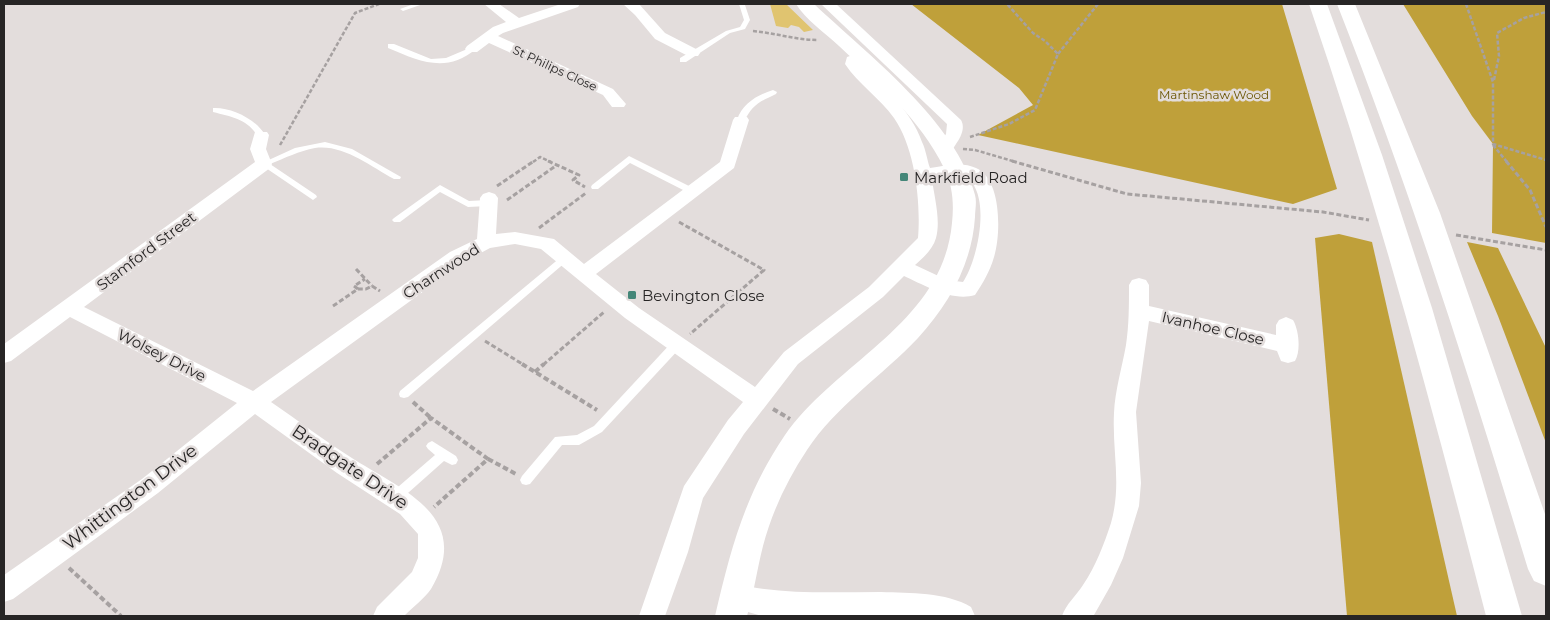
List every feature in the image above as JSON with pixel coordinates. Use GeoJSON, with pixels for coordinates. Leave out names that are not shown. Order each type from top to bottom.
{"type":"FeatureCollection","features":[{"type":"Feature","properties":{"kind":"highway"},"geometry":{"type":"LineString","coordinates":[[1318,4],[1348,85],[1391,218],[1449,411],[1504,616]]}},
{"type":"Feature","properties":{"kind":"highway"},"geometry":{"type":"LineString","coordinates":[[1346,4],[1383,90],[1432,225],[1546,569]]}},
{"type":"Feature","properties":{"kind":"street"},"geometry":{"type":"LineString","coordinates":[[491,4],[516,23]]}},
{"type":"Feature","properties":{"kind":"street"},"geometry":{"type":"LineString","coordinates":[[472,49],[498,30],[573,4]]}},
{"type":"Feature","properties":{"kind":"street"},"geometry":{"type":"LineString","coordinates":[[630,4],[646,17],[651,28],[688,56]]}},
{"type":"Feature","properties":{"kind":"street"},"geometry":{"type":"LineString","coordinates":[[804,4],[925,123],[944,148],[956,172],[964,196],[964,234],[952,270],[944,286],[920,319],[806,428],[778,473],[747,547],[734,607],[762,604],[915,606],[957,613],[962,616]]}},
{"type":"Feature","properties":{"kind":"street"},"geometry":{"type":"LineString","coordinates":[[828,4],[955,123],[954,134],[944,148]]}},
{"type":"Feature","properties":{"kind":"street","name":"St Philips Close"},"geometry":{"type":"LineString","coordinates":[[489,36],[522,54],[608,92],[618,104]]}},
{"type":"Feature","properties":{"kind":"street"},"geometry":{"type":"LineString","coordinates":[[652,616],[675,552],[692,494],[736,427],[791,358],[876,292],[921,248],[927,238],[928,224],[923,175],[914,141],[902,118],[882,94],[852,64],[852,60],[859,57]]}},
{"type":"Feature","properties":{"kind":"street"},"geometry":{"type":"LineString","coordinates":[[583,274],[728,164],[741,120]]}},
{"type":"Feature","properties":{"kind":"street"},"geometry":{"type":"LineString","coordinates":[[261,135],[258,149],[264,164]]}},
{"type":"Feature","properties":{"kind":"street"},"geometry":{"type":"LineString","coordinates":[[714,146],[733,147]]}},
{"type":"Feature","properties":{"kind":"street","name":"Stamford Street"},"geometry":{"type":"LineString","coordinates":[[4,355],[264,164]]}},
{"type":"Feature","properties":{"kind":"street"},"geometry":{"type":"LineString","coordinates":[[923,175],[956,172]]}},
{"type":"Feature","properties":{"kind":"street"},"geometry":{"type":"LineString","coordinates":[[486,242],[489,201]]}},
{"type":"Feature","properties":{"kind":"street","name":"Charnwood"},"geometry":{"type":"LineString","coordinates":[[254,402],[457,257],[486,242],[515,238],[547,244],[617,301],[758,400]]}},
{"type":"Feature","properties":{"kind":"street"},"geometry":{"type":"LineString","coordinates":[[901,267],[944,286]]}},
{"type":"Feature","properties":{"kind":"street"},"geometry":{"type":"LineString","coordinates":[[1075,616],[1084,609],[1104,575],[1129,494],[1129,457],[1124,420],[1138,335],[1139,285]]}},
{"type":"Feature","properties":{"kind":"street","name":"Wolsey Drive"},"geometry":{"type":"LineString","coordinates":[[70,308],[254,402]]}},
{"type":"Feature","properties":{"kind":"street","name":"Ivanhoe Close"},"geometry":{"type":"LineString","coordinates":[[1138,311],[1288,350],[1286,325]]}},
{"type":"Feature","properties":{"kind":"street","name":"Bradgate Drive"},"geometry":{"type":"LineString","coordinates":[[254,402],[345,466],[409,506],[430,530],[431,558],[421,581],[386,616]]}},
{"type":"Feature","properties":{"kind":"street","name":"Whittington Drive"},"geometry":{"type":"LineString","coordinates":[[4,590],[150,486],[254,402]]}},
{"type":"Feature","properties":{"kind":"lane"},"geometry":{"type":"LineString","coordinates":[[403,8],[420,4]]}},
{"type":"Feature","properties":{"kind":"lane"},"geometry":{"type":"LineString","coordinates":[[688,56],[728,32],[743,28],[747,20],[742,4]]}},
{"type":"Feature","properties":{"kind":"lane"},"geometry":{"type":"LineString","coordinates":[[391,46],[428,62],[440,63],[453,60],[472,49]]}},
{"type":"Feature","properties":{"kind":"lane"},"geometry":{"type":"LineString","coordinates":[[741,120],[743,112],[748,106],[773,92]]}},
{"type":"Feature","properties":{"kind":"lane"},"geometry":{"type":"LineString","coordinates":[[216,110],[252,122],[258,127],[261,135]]}},
{"type":"Feature","properties":{"kind":"lane"},"geometry":{"type":"LineString","coordinates":[[264,164],[288,154],[319,145],[334,146],[397,177]]}},
{"type":"Feature","properties":{"kind":"lane"},"geometry":{"type":"LineString","coordinates":[[595,187],[629,159],[692,191]]}},
{"type":"Feature","properties":{"kind":"lane"},"geometry":{"type":"LineString","coordinates":[[264,164],[313,197]]}},
{"type":"Feature","properties":{"kind":"lane"},"geometry":{"type":"LineString","coordinates":[[397,220],[440,188],[468,204],[489,201]]}},
{"type":"Feature","properties":{"kind":"lane"},"geometry":{"type":"LineString","coordinates":[[404,394],[564,258]]}},
{"type":"Feature","properties":{"kind":"lane"},"geometry":{"type":"LineString","coordinates":[[526,480],[559,440],[578,440],[598,429],[677,344]]}},
{"type":"Feature","properties":{"kind":"lane"},"geometry":{"type":"LineString","coordinates":[[395,497],[448,457],[432,446]]}},
{"type":"Feature","properties":{"kind":"path"},"geometry":{"type":"LineString","coordinates":[[264,164],[280,145],[355,12],[379,4]]}},
{"type":"Feature","properties":{"kind":"path"},"geometry":{"type":"LineString","coordinates":[[1007,4],[1032,33],[1045,41],[1058,54]]}},
{"type":"Feature","properties":{"kind":"path"},"geometry":{"type":"LineString","coordinates":[[944,148],[965,138],[1009,124],[1035,110],[1058,54],[1098,4]]}},
{"type":"Feature","properties":{"kind":"path"},"geometry":{"type":"LineString","coordinates":[[1466,4],[1493,82]]}},
{"type":"Feature","properties":{"kind":"path"},"geometry":{"type":"LineString","coordinates":[[1546,12],[1524,18],[1497,33],[1499,56],[1493,82],[1493,144],[1530,190],[1546,227]]}},
{"type":"Feature","properties":{"kind":"path"},"geometry":{"type":"LineString","coordinates":[[743,28],[812,41],[836,35]]}},
{"type":"Feature","properties":{"kind":"path"},"geometry":{"type":"LineString","coordinates":[[1493,144],[1546,160]]}},
{"type":"Feature","properties":{"kind":"path"},"geometry":{"type":"LineString","coordinates":[[944,148],[976,150],[1127,194],[1322,212]]}},
{"type":"Feature","properties":{"kind":"path"},"geometry":{"type":"LineString","coordinates":[[489,201],[540,157],[579,175],[573,180],[590,190],[524,240]]}},
{"type":"Feature","properties":{"kind":"path"},"geometry":{"type":"LineString","coordinates":[[489,201],[558,165]]}},
{"type":"Feature","properties":{"kind":"path"},"geometry":{"type":"LineString","coordinates":[[663,213],[764,270],[677,344]]}},
{"type":"Feature","properties":{"kind":"path"},"geometry":{"type":"LineString","coordinates":[[1524,247],[1546,250]]}},
{"type":"Feature","properties":{"kind":"path"},"geometry":{"type":"LineString","coordinates":[[356,269],[372,286],[396,301]]}},
{"type":"Feature","properties":{"kind":"path"},"geometry":{"type":"LineString","coordinates":[[358,289],[354,286],[365,279]]}},
{"type":"Feature","properties":{"kind":"path"},"geometry":{"type":"LineString","coordinates":[[333,306],[358,289],[366,289],[372,286]]}},
{"type":"Feature","properties":{"kind":"path"},"geometry":{"type":"LineString","coordinates":[[535,372],[617,301]]}},
{"type":"Feature","properties":{"kind":"path"},"geometry":{"type":"LineString","coordinates":[[474,334],[609,418]]}},
{"type":"Feature","properties":{"kind":"path"},"geometry":{"type":"LineString","coordinates":[[404,394],[430,418]]}},
{"type":"Feature","properties":{"kind":"path"},"geometry":{"type":"LineString","coordinates":[[758,400],[806,428]]}},
{"type":"Feature","properties":{"kind":"path"},"geometry":{"type":"LineString","coordinates":[[488,458],[526,480]]}},
{"type":"Feature","properties":{"kind":"path"},"geometry":{"type":"LineString","coordinates":[[54,554],[121,616]]}},
{"type":"Feature","properties":{"kind":"shaded area"},"geometry":{"type":"Polygon","coordinates":[[[770,4],[786,4],[813,30],[804,32],[799,27],[791,25],[788,28],[776,26],[770,4]]]}},
{"type":"Feature","properties":{"kind":"green space","name":"Martinshaw Wood"},"geometry":{"type":"Polygon","coordinates":[[[911,4],[1282,4],[1337,189],[1293,204],[978,135],[1033,105],[1019,88],[911,4]]]}},
{"type":"Feature","properties":{"kind":"green space"},"geometry":{"type":"Polygon","coordinates":[[[1403,4],[1546,4],[1546,243],[1492,233],[1493,144],[1472,116],[1403,4]]]}},
{"type":"Feature","properties":{"kind":"green space"},"geometry":{"type":"Polygon","coordinates":[[[1339,234],[1372,242],[1457,616],[1347,616],[1315,238],[1339,234]]]}},
{"type":"Feature","properties":{"kind":"green space"},"geometry":{"type":"Polygon","coordinates":[[[1467,242],[1498,248],[1546,348],[1546,443],[1498,316],[1467,242]]]}},
{"type":"Feature","properties":{"kind":"place","name":"Markfield Road"},"geometry":{"type":"Point","coordinates":[904,177]}},
{"type":"Feature","properties":{"kind":"place","name":"Bevington Close"},"geometry":{"type":"Point","coordinates":[632,295]}}]}
